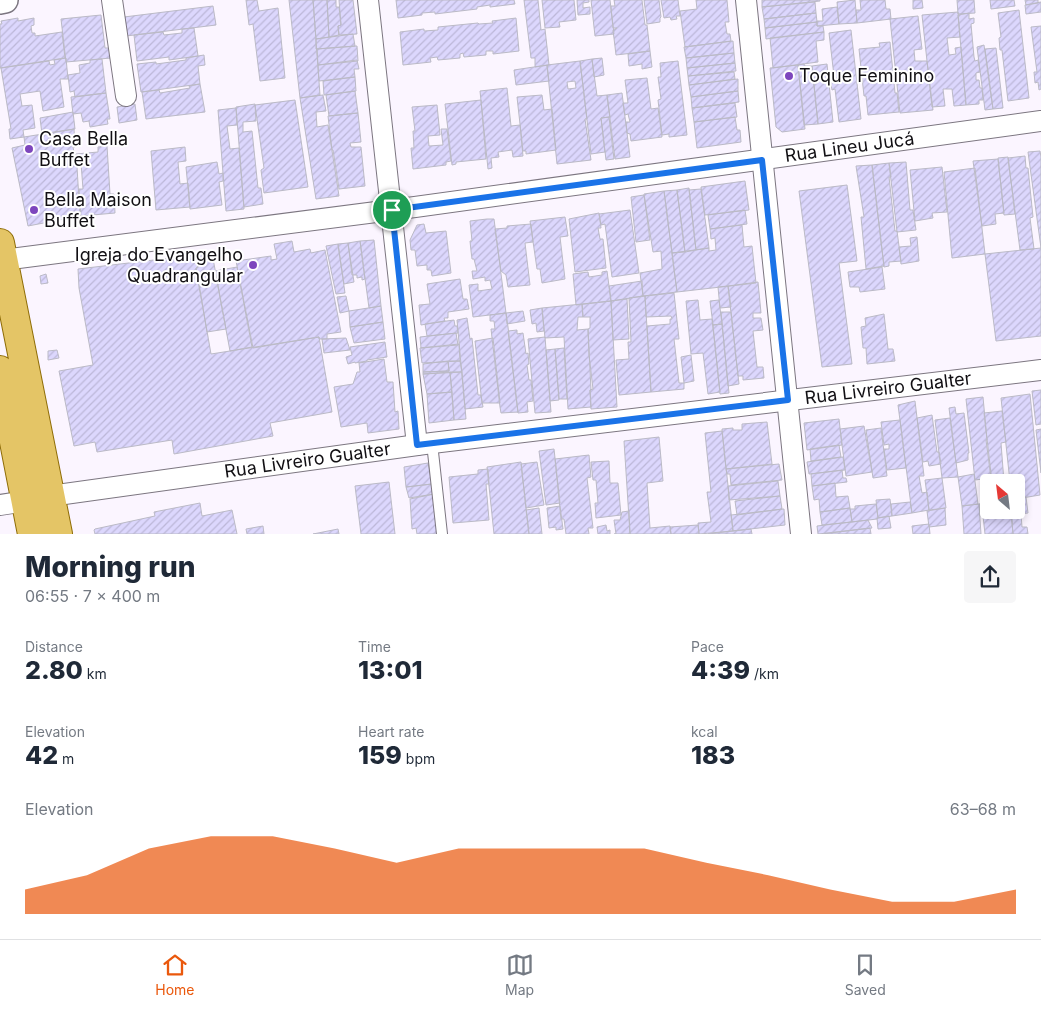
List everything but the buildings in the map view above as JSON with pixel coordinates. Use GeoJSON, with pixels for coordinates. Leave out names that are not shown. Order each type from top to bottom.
{"type":"FeatureCollection","features":[{"type":"Feature","properties":{"kind":"main road"},"geometry":{"type":"LineString","coordinates":[[2,252],[25,501],[58,534]]}},
{"type":"Feature","properties":{"kind":"main road"},"geometry":{"type":"LineString","coordinates":[[0,370],[32,534]]}},
{"type":"Feature","properties":{"kind":"street"},"geometry":{"type":"LineString","coordinates":[[0,1],[5,0]]}},
{"type":"Feature","properties":{"kind":"street"},"geometry":{"type":"LineString","coordinates":[[112,0],[126,96]]}},
{"type":"Feature","properties":{"kind":"street"},"geometry":{"type":"LineString","coordinates":[[368,0],[392,210],[424,444]]}},
{"type":"Feature","properties":{"kind":"street"},"geometry":{"type":"LineString","coordinates":[[746,0],[801,534]]}},
{"type":"Feature","properties":{"kind":"street","name":"Rua Lineu Jucá"},"geometry":{"type":"LineString","coordinates":[[2,252],[392,210],[1041,121]]}},
{"type":"Feature","properties":{"kind":"street","name":"Rua Livreiro Gualter"},"geometry":{"type":"LineString","coordinates":[[25,501],[424,444],[1041,370]]}},
{"type":"Feature","properties":{"kind":"lane"},"geometry":{"type":"LineString","coordinates":[[424,444],[442,534]]}},
{"type":"Feature","properties":{"kind":"place","name":"Toque Feminino"},"geometry":{"type":"Point","coordinates":[789,76]}},
{"type":"Feature","properties":{"kind":"place","name":"Casa Bella Buffet"},"geometry":{"type":"Point","coordinates":[29,149]}},
{"type":"Feature","properties":{"kind":"place","name":"Bella Maison Buffet"},"geometry":{"type":"Point","coordinates":[34,210]}},
{"type":"Feature","properties":{"kind":"place","name":"Igreja do Evangelho Quadrangular"},"geometry":{"type":"Point","coordinates":[253,265]}},
{"type":"Feature","properties":{"kind":"route"},"geometry":{"type":"LineString","coordinates":[[762,160],[788,400],[417,445],[392,210],[762,160]]}}]}
